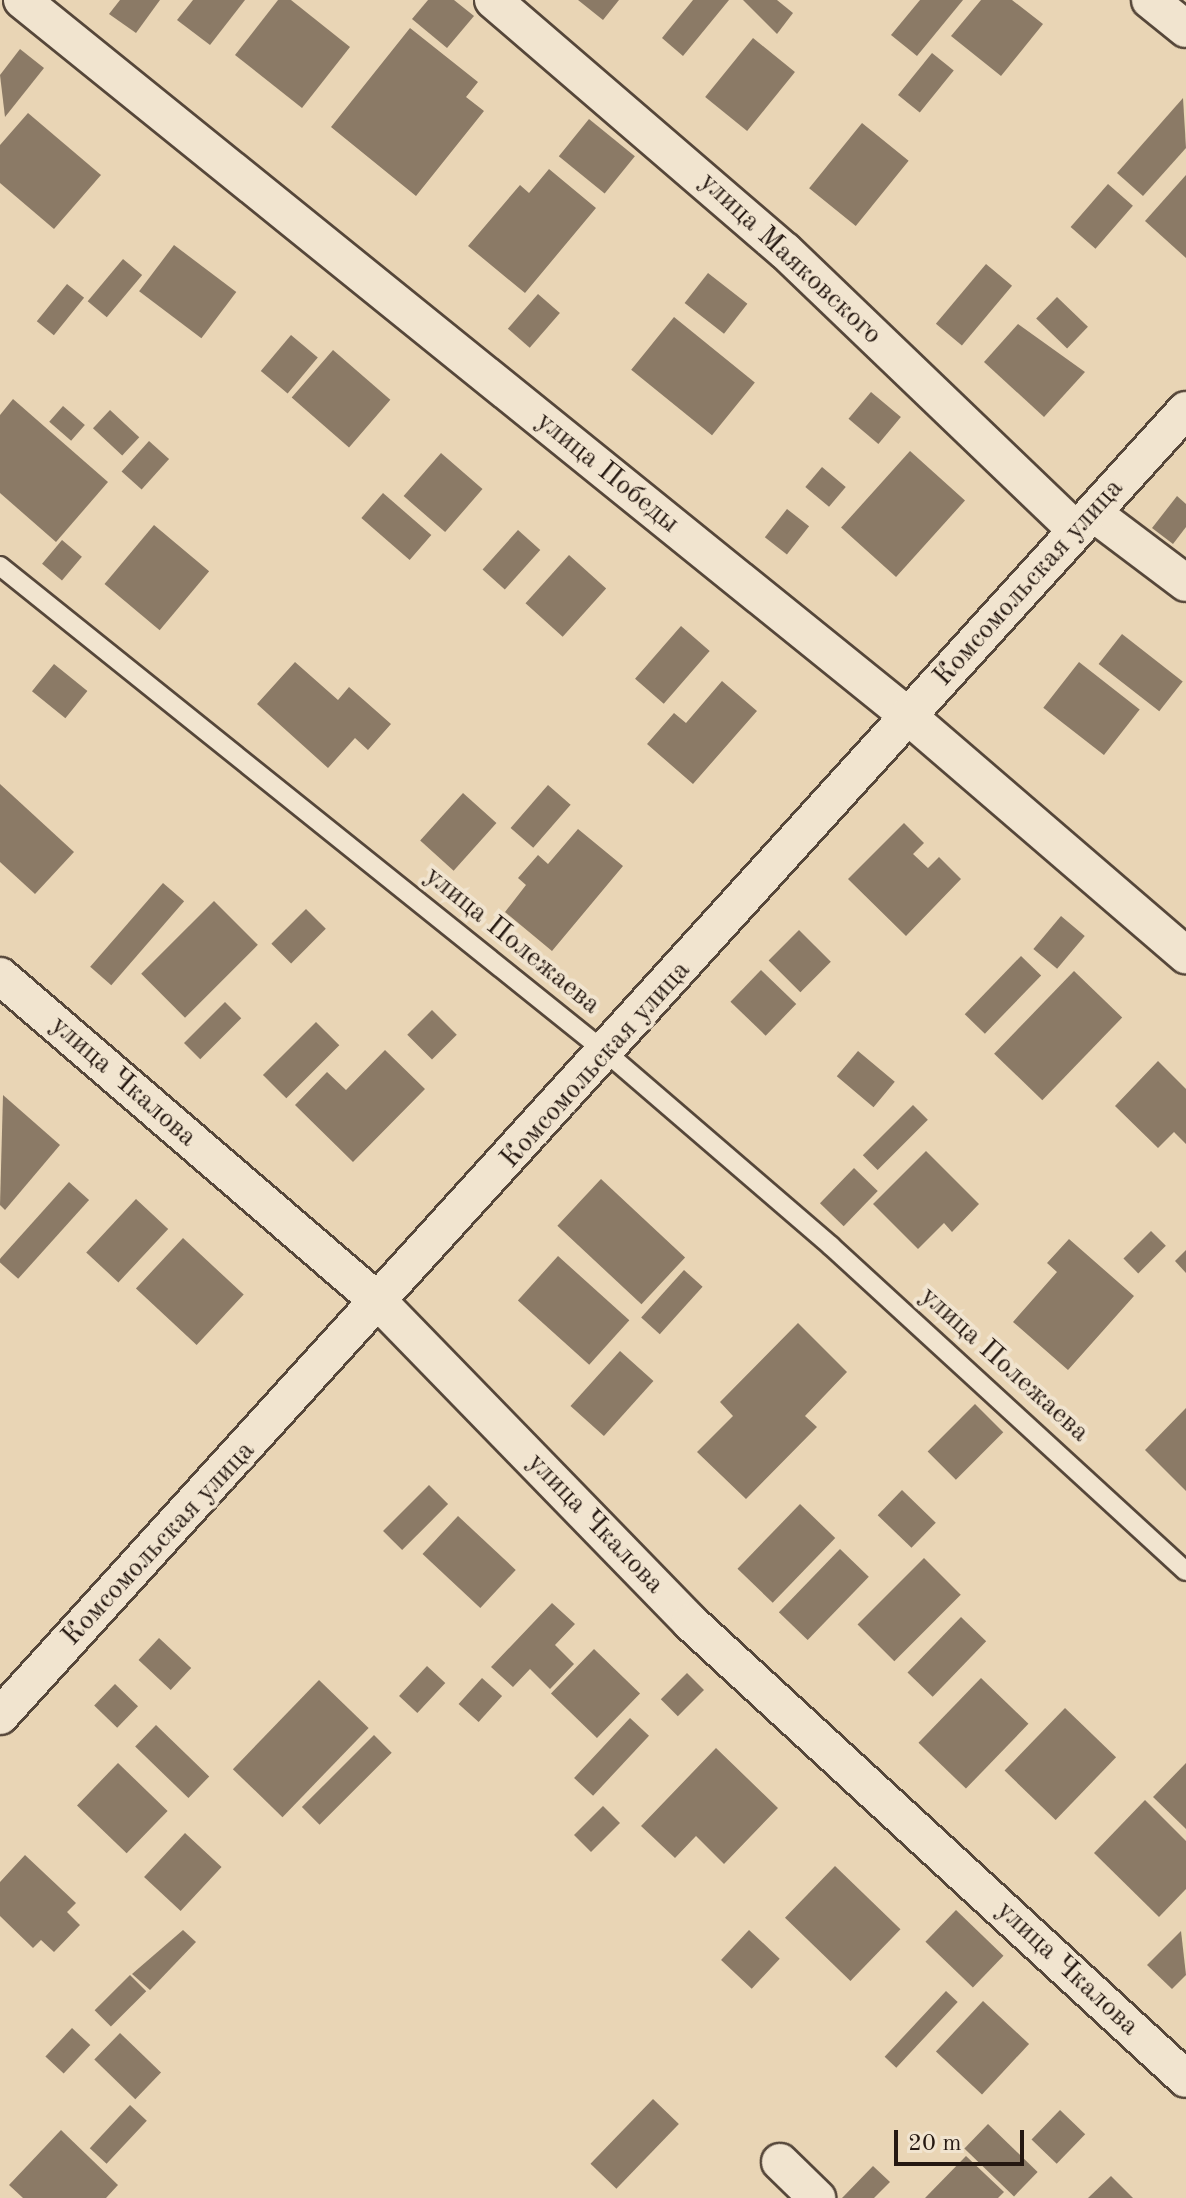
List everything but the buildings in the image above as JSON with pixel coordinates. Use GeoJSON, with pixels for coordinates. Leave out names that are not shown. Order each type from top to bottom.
{"type":"FeatureCollection","features":[{"type":"Feature","properties":{"kind":"street","name":"улица Победы"},"geometry":{"type":"LineString","coordinates":[[22,0],[908,716],[1186,955]]}},
{"type":"Feature","properties":{"kind":"street","name":"улица Маяковского"},"geometry":{"type":"LineString","coordinates":[[493,0],[785,251],[1084,521],[1186,583]]}},
{"type":"Feature","properties":{"kind":"street"},"geometry":{"type":"LineString","coordinates":[[1150,0],[1186,29]]}},
{"type":"Feature","properties":{"kind":"street","name":"Комсомольская улица"},"geometry":{"type":"LineString","coordinates":[[0,1716],[608,1054],[908,716],[1186,410]]}},
{"type":"Feature","properties":{"kind":"street","name":"улица Чкалова"},"geometry":{"type":"LineString","coordinates":[[0,976],[380,1303],[690,1622],[1186,2079]]}},
{"type":"Feature","properties":{"kind":"street"},"geometry":{"type":"LineString","coordinates":[[780,2162],[817,2198]]}},
{"type":"Feature","properties":{"kind":"lane","name":"улица Полежаева"},"geometry":{"type":"LineString","coordinates":[[0,566],[608,1054],[831,1246],[1186,1571]]}}]}
